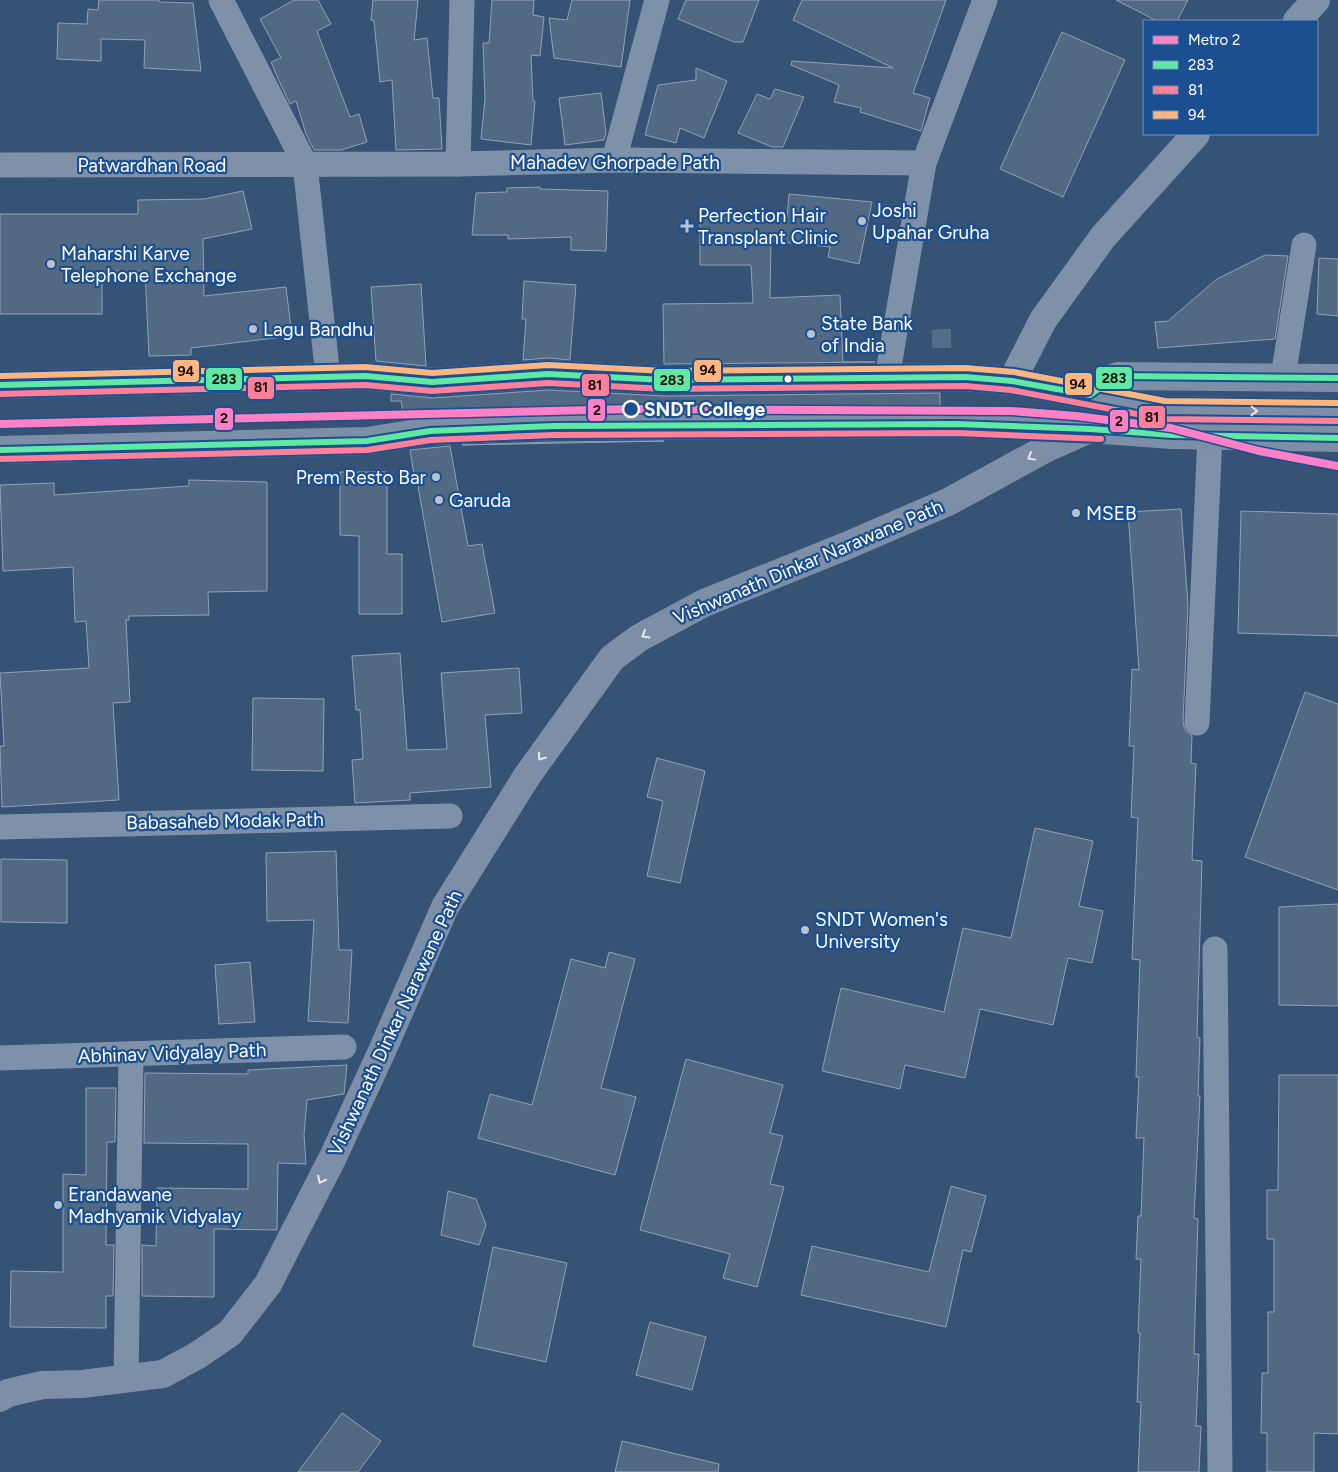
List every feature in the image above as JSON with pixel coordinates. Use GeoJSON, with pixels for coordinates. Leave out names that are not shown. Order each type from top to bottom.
{"type":"FeatureCollection","features":[{"type":"Feature","properties":{"kind":"main road"},"geometry":{"type":"LineString","coordinates":[[0,401],[366,392],[432,382],[548,374],[665,380],[965,377],[1012,381],[1090,394],[1164,410],[1207,423],[1338,438]]}},
{"type":"Feature","properties":{"kind":"main road"},"geometry":{"type":"LineString","coordinates":[[0,384],[365,376],[432,382]]}},
{"type":"Feature","properties":{"kind":"main road"},"geometry":{"type":"LineString","coordinates":[[1090,394],[1117,376],[1338,378]]}},
{"type":"Feature","properties":{"kind":"main road"},"geometry":{"type":"LineString","coordinates":[[0,450],[367,441],[430,431],[554,426],[956,424],[1090,429],[1207,423],[1338,412]]}},
{"type":"Feature","properties":{"kind":"main road"},"geometry":{"type":"LineString","coordinates":[[0,431],[366,422],[430,431]]}},
{"type":"Feature","properties":{"kind":"main road","name":"Vishwanath Dinkar Narawane Path"},"geometry":{"type":"LineString","coordinates":[[0,1398],[8,1393],[42,1384],[82,1384],[164,1374],[198,1355],[230,1333],[268,1284],[333,1157],[445,907],[528,776],[612,658],[639,638],[704,603],[846,546],[948,502],[1046,448],[1090,429]]}},
{"type":"Feature","properties":{"kind":"street"},"geometry":{"type":"LineString","coordinates":[[221,0],[305,164],[328,377]]}},
{"type":"Feature","properties":{"kind":"street"},"geometry":{"type":"LineString","coordinates":[[458,164],[462,0]]}},
{"type":"Feature","properties":{"kind":"street"},"geometry":{"type":"LineString","coordinates":[[614,160],[657,0]]}},
{"type":"Feature","properties":{"kind":"street"},"geometry":{"type":"LineString","coordinates":[[888,378],[924,163],[985,0]]}},
{"type":"Feature","properties":{"kind":"street"},"geometry":{"type":"LineString","coordinates":[[1298,20],[1316,0]]}},
{"type":"Feature","properties":{"kind":"street"},"geometry":{"type":"LineString","coordinates":[[1012,381],[1043,320],[1104,237],[1195,135]]}},
{"type":"Feature","properties":{"kind":"street","name":"Mahadev Ghorpade Path"},"geometry":{"type":"LineString","coordinates":[[305,164],[458,164],[614,160],[924,163]]}},
{"type":"Feature","properties":{"kind":"street","name":"Patwardhan Road"},"geometry":{"type":"LineString","coordinates":[[0,165],[305,164]]}},
{"type":"Feature","properties":{"kind":"street"},"geometry":{"type":"LineString","coordinates":[[1283,377],[1304,244]]}},
{"type":"Feature","properties":{"kind":"street"},"geometry":{"type":"LineString","coordinates":[[1196,723],[1207,423]]}},
{"type":"Feature","properties":{"kind":"street","name":"Babasaheb Modak Path"},"geometry":{"type":"LineString","coordinates":[[0,827],[450,816]]}},
{"type":"Feature","properties":{"kind":"street"},"geometry":{"type":"LineString","coordinates":[[1215,949],[1220,1472]]}},
{"type":"Feature","properties":{"kind":"street","name":"Abhinav Vidyalay Path"},"geometry":{"type":"LineString","coordinates":[[0,1058],[344,1047]]}},
{"type":"Feature","properties":{"kind":"street"},"geometry":{"type":"LineString","coordinates":[[126,1379],[131,1054]]}},
{"type":"Feature","properties":{"kind":"building"},"geometry":{"type":"Polygon","coordinates":[[[99,0],[159,0],[159,2],[193,3],[201,71],[144,68],[145,40],[101,39],[101,61],[57,59],[58,23],[87,24],[88,9],[98,10],[99,0]]]}},
{"type":"Feature","properties":{"kind":"building"},"geometry":{"type":"Polygon","coordinates":[[[294,0],[318,0],[331,24],[317,31],[350,117],[359,114],[367,142],[341,150],[314,150],[306,134],[296,101],[290,104],[271,62],[281,58],[260,19],[294,0]]]}},
{"type":"Feature","properties":{"kind":"building"},"geometry":{"type":"Polygon","coordinates":[[[373,0],[418,0],[414,40],[427,38],[433,98],[439,98],[442,149],[396,150],[392,80],[380,82],[374,21],[371,20],[373,0]]]}},
{"type":"Feature","properties":{"kind":"building"},"geometry":{"type":"Polygon","coordinates":[[[492,0],[534,0],[533,15],[544,17],[540,56],[531,55],[533,101],[535,101],[531,145],[481,139],[485,99],[483,43],[489,43],[492,0]]]}},
{"type":"Feature","properties":{"kind":"building"},"geometry":{"type":"Polygon","coordinates":[[[572,0],[630,0],[621,67],[554,58],[549,18],[567,20],[572,0]]]}},
{"type":"Feature","properties":{"kind":"building"},"geometry":{"type":"Polygon","coordinates":[[[686,0],[759,0],[743,42],[734,42],[678,19],[686,0]]]}},
{"type":"Feature","properties":{"kind":"building"},"geometry":{"type":"Polygon","coordinates":[[[802,0],[946,0],[913,93],[930,98],[921,131],[860,112],[861,108],[834,102],[839,85],[791,65],[792,61],[893,68],[793,20],[802,0]]]}},
{"type":"Feature","properties":{"kind":"building"},"geometry":{"type":"Polygon","coordinates":[[[1116,0],[1188,0],[1178,20],[1155,20],[1116,0]]]}},
{"type":"Feature","properties":{"kind":"building"},"geometry":{"type":"Polygon","coordinates":[[[1062,32],[1125,60],[1063,197],[1000,169],[1062,32]]]}},
{"type":"Feature","properties":{"kind":"building"},"geometry":{"type":"Polygon","coordinates":[[[696,68],[727,81],[704,138],[680,128],[676,143],[645,135],[658,85],[696,80],[696,68]]]}},
{"type":"Feature","properties":{"kind":"building"},"geometry":{"type":"Polygon","coordinates":[[[775,89],[804,97],[783,147],[772,147],[738,133],[757,94],[770,99],[775,89]]]}},
{"type":"Feature","properties":{"kind":"building"},"geometry":{"type":"Polygon","coordinates":[[[601,93],[606,133],[604,140],[565,145],[559,98],[601,93]]]}},
{"type":"Feature","properties":{"kind":"building"},"geometry":{"type":"Polygon","coordinates":[[[540,187],[540,189],[608,191],[606,251],[571,250],[571,237],[508,239],[508,235],[472,235],[476,193],[507,192],[507,188],[540,187]]]}},
{"type":"Feature","properties":{"kind":"building"},"geometry":{"type":"Polygon","coordinates":[[[243,191],[252,229],[203,239],[204,296],[286,287],[292,336],[191,348],[191,355],[149,356],[145,271],[102,271],[102,314],[0,314],[0,214],[138,214],[138,200],[204,199],[243,191]]]}},
{"type":"Feature","properties":{"kind":"building"},"geometry":{"type":"Polygon","coordinates":[[[789,194],[872,202],[859,264],[828,257],[830,247],[771,241],[770,298],[840,295],[843,362],[875,362],[664,364],[663,304],[753,303],[751,265],[700,265],[700,218],[787,218],[789,194]]]}},
{"type":"Feature","properties":{"kind":"building"},"geometry":{"type":"Polygon","coordinates":[[[1265,255],[1288,256],[1275,339],[1158,348],[1155,322],[1168,321],[1217,279],[1265,255]]]}},
{"type":"Feature","properties":{"kind":"building"},"geometry":{"type":"Polygon","coordinates":[[[1319,258],[1338,259],[1338,316],[1317,314],[1319,258]]]}},
{"type":"Feature","properties":{"kind":"building"},"geometry":{"type":"Polygon","coordinates":[[[524,281],[576,285],[570,360],[549,358],[523,360],[526,319],[522,319],[524,281]]]}},
{"type":"Feature","properties":{"kind":"building"},"geometry":{"type":"Polygon","coordinates":[[[421,284],[426,366],[376,361],[371,287],[421,284]]]}},
{"type":"Feature","properties":{"kind":"building"},"geometry":{"type":"Polygon","coordinates":[[[548,390],[665,396],[940,393],[940,408],[554,410],[429,415],[404,419],[401,401],[391,401],[391,394],[433,398],[548,390]]]}},
{"type":"Feature","properties":{"kind":"building"},"geometry":{"type":"Polygon","coordinates":[[[664,441],[462,445],[554,442],[664,441]]]}},
{"type":"Feature","properties":{"kind":"building"},"geometry":{"type":"Polygon","coordinates":[[[450,446],[468,546],[482,544],[495,613],[442,622],[410,450],[450,446]]]}},
{"type":"Feature","properties":{"kind":"building"},"geometry":{"type":"Polygon","coordinates":[[[340,472],[387,472],[387,554],[402,554],[402,614],[359,614],[359,536],[340,535],[340,472]]]}},
{"type":"Feature","properties":{"kind":"building"},"geometry":{"type":"Polygon","coordinates":[[[189,480],[267,482],[267,591],[208,592],[209,615],[129,616],[129,620],[126,620],[130,702],[113,703],[119,800],[2,807],[0,746],[4,746],[0,673],[89,668],[86,621],[75,622],[73,567],[3,571],[0,485],[54,483],[54,495],[189,486],[189,480]]]}},
{"type":"Feature","properties":{"kind":"building"},"geometry":{"type":"Polygon","coordinates":[[[1181,509],[1188,604],[1183,722],[1185,730],[1192,736],[1191,763],[1196,764],[1192,860],[1202,861],[1197,1037],[1200,1038],[1198,1096],[1200,1096],[1194,1218],[1198,1219],[1194,1354],[1199,1354],[1196,1426],[1201,1426],[1199,1472],[1138,1472],[1141,1402],[1137,1402],[1141,1259],[1136,1259],[1138,1216],[1141,1216],[1144,1138],[1136,1138],[1139,1077],[1136,1077],[1140,960],[1132,959],[1138,818],[1131,817],[1134,746],[1129,746],[1132,669],[1139,670],[1128,512],[1181,509]]]}},
{"type":"Feature","properties":{"kind":"building"},"geometry":{"type":"Polygon","coordinates":[[[1241,511],[1338,514],[1338,636],[1238,633],[1241,511]]]}},
{"type":"Feature","properties":{"kind":"building"},"geometry":{"type":"Polygon","coordinates":[[[400,653],[407,750],[447,749],[441,673],[519,668],[522,713],[485,715],[491,787],[410,793],[410,800],[355,803],[352,760],[363,759],[360,710],[356,710],[352,656],[400,653]]]}},
{"type":"Feature","properties":{"kind":"building"},"geometry":{"type":"Polygon","coordinates":[[[1305,692],[1338,704],[1338,890],[1245,857],[1305,692]]]}},
{"type":"Feature","properties":{"kind":"building"},"geometry":{"type":"Polygon","coordinates":[[[253,698],[324,699],[323,771],[252,770],[253,698]]]}},
{"type":"Feature","properties":{"kind":"building"},"geometry":{"type":"Polygon","coordinates":[[[657,758],[705,771],[680,883],[647,876],[663,801],[647,797],[657,758]]]}},
{"type":"Feature","properties":{"kind":"building"},"geometry":{"type":"Polygon","coordinates":[[[1035,828],[1093,841],[1079,906],[1103,911],[1092,963],[1068,958],[1053,1025],[980,1009],[965,1078],[905,1065],[900,1089],[822,1071],[841,988],[944,1012],[963,928],[1011,938],[1035,828]]]}},
{"type":"Feature","properties":{"kind":"building"},"geometry":{"type":"Polygon","coordinates":[[[336,851],[339,950],[352,950],[348,1023],[308,1021],[314,920],[267,921],[266,853],[336,851]]]}},
{"type":"Feature","properties":{"kind":"building"},"geometry":{"type":"Polygon","coordinates":[[[1,859],[67,860],[67,923],[1,922],[1,859]]]}},
{"type":"Feature","properties":{"kind":"building"},"geometry":{"type":"Polygon","coordinates":[[[1338,904],[1338,1006],[1279,1005],[1279,907],[1338,904]]]}},
{"type":"Feature","properties":{"kind":"building"},"geometry":{"type":"Polygon","coordinates":[[[609,952],[635,959],[601,1088],[636,1097],[615,1175],[478,1138],[490,1094],[532,1105],[571,959],[605,968],[609,952]]]}},
{"type":"Feature","properties":{"kind":"building"},"geometry":{"type":"Polygon","coordinates":[[[250,962],[255,1022],[219,1024],[215,965],[250,962]]]}},
{"type":"Feature","properties":{"kind":"building"},"geometry":{"type":"Polygon","coordinates":[[[686,1059],[783,1085],[770,1133],[783,1136],[770,1184],[784,1187],[757,1287],[723,1278],[730,1254],[640,1230],[686,1059]]]}},
{"type":"Feature","properties":{"kind":"building"},"geometry":{"type":"Polygon","coordinates":[[[347,1065],[344,1094],[307,1100],[304,1135],[306,1164],[278,1163],[277,1230],[214,1229],[214,1297],[142,1296],[142,1245],[156,1246],[157,1188],[248,1189],[248,1144],[144,1143],[145,1073],[248,1074],[248,1070],[347,1065]]]}},
{"type":"Feature","properties":{"kind":"building"},"geometry":{"type":"Polygon","coordinates":[[[1279,1075],[1338,1075],[1338,1434],[1314,1433],[1314,1472],[1267,1472],[1267,1433],[1261,1433],[1262,1373],[1268,1373],[1268,1312],[1274,1312],[1274,1239],[1267,1239],[1267,1190],[1278,1190],[1279,1075]]]}},
{"type":"Feature","properties":{"kind":"building"},"geometry":{"type":"Polygon","coordinates":[[[86,1088],[116,1088],[115,1142],[107,1142],[106,1245],[114,1245],[113,1296],[106,1296],[106,1328],[10,1327],[11,1271],[63,1272],[63,1174],[86,1175],[86,1088]]]}},
{"type":"Feature","properties":{"kind":"building"},"geometry":{"type":"Polygon","coordinates":[[[951,1186],[986,1196],[971,1252],[963,1250],[946,1327],[801,1295],[812,1246],[929,1272],[951,1186]]]}},
{"type":"Feature","properties":{"kind":"building"},"geometry":{"type":"Polygon","coordinates":[[[448,1191],[476,1199],[486,1225],[479,1245],[441,1235],[448,1191]]]}},
{"type":"Feature","properties":{"kind":"building"},"geometry":{"type":"Polygon","coordinates":[[[493,1247],[567,1263],[546,1362],[473,1346],[493,1247]]]}},
{"type":"Feature","properties":{"kind":"building"},"geometry":{"type":"Polygon","coordinates":[[[650,1322],[706,1337],[692,1390],[636,1375],[650,1322]]]}},
{"type":"Feature","properties":{"kind":"building"},"geometry":{"type":"Polygon","coordinates":[[[342,1413],[381,1441],[358,1472],[298,1472],[342,1413]]]}},
{"type":"Feature","properties":{"kind":"building"},"geometry":{"type":"Polygon","coordinates":[[[622,1441],[719,1464],[718,1472],[615,1472],[622,1441]]]}},
{"type":"Feature","properties":{"kind":"tunnel"},"geometry":{"type":"LineString","coordinates":[[932,339],[958,338]]}},
{"type":"Feature","properties":{"kind":"metro line","name":"2"},"geometry":{"type":"LineString","coordinates":[[0,424],[631,409],[1011,411],[1076,416],[1171,428],[1259,451],[1338,466]]}},
{"type":"Feature","properties":{"kind":"transit line","name":"94"},"geometry":{"type":"LineString","coordinates":[[0,376],[365,367],[432,373],[548,365],[665,371],[965,368],[1014,372],[1165,401],[1338,403]]}},
{"type":"Feature","properties":{"kind":"transit line","name":"283"},"geometry":{"type":"LineString","coordinates":[[0,385],[365,376],[432,382],[548,374],[665,380],[965,377],[1012,381],[1090,395],[1117,376],[1338,378]]}},
{"type":"Feature","properties":{"kind":"transit line","name":"81"},"geometry":{"type":"LineString","coordinates":[[0,394],[365,385],[432,391],[548,383],[665,389],[965,386],[1011,390],[1163,419],[1338,421]]}},
{"type":"Feature","properties":{"kind":"transit line","name":"283"},"geometry":{"type":"LineString","coordinates":[[0,450],[367,441],[430,431],[554,426],[956,424],[1090,429],[1172,435],[1338,438]]}},
{"type":"Feature","properties":{"kind":"transit line","name":"81"},"geometry":{"type":"LineString","coordinates":[[0,459],[367,450],[431,440],[554,435],[956,433],[1101,439]]}},
{"type":"Feature","properties":{"kind":"place","name":"Joshi Upahar Gruha"},"geometry":{"type":"Point","coordinates":[862,221]}},
{"type":"Feature","properties":{"kind":"place","name":"Perfection Hair Transplant Clinic"},"geometry":{"type":"Point","coordinates":[687,226]}},
{"type":"Feature","properties":{"kind":"place","name":"Maharshi Karve Telephone Exchange"},"geometry":{"type":"Point","coordinates":[51,264]}},
{"type":"Feature","properties":{"kind":"place","name":"Lagu Bandhu"},"geometry":{"type":"Point","coordinates":[253,329]}},
{"type":"Feature","properties":{"kind":"place","name":"State Bank of India"},"geometry":{"type":"Point","coordinates":[811,334]}},
{"type":"Feature","properties":{"kind":"place","name":"SNDT College"},"geometry":{"type":"Point","coordinates":[631,409]}},
{"type":"Feature","properties":{"kind":"place","name":"Prem Resto Bar"},"geometry":{"type":"Point","coordinates":[436,477]}},
{"type":"Feature","properties":{"kind":"place","name":"Garuda"},"geometry":{"type":"Point","coordinates":[439,500]}},
{"type":"Feature","properties":{"kind":"place","name":"MSEB"},"geometry":{"type":"Point","coordinates":[1076,513]}},
{"type":"Feature","properties":{"kind":"place","name":"SNDT Women's University"},"geometry":{"type":"Point","coordinates":[805,930]}},
{"type":"Feature","properties":{"kind":"place","name":"Erandawane Madhyamik Vidyalay"},"geometry":{"type":"Point","coordinates":[58,1205]}}]}
